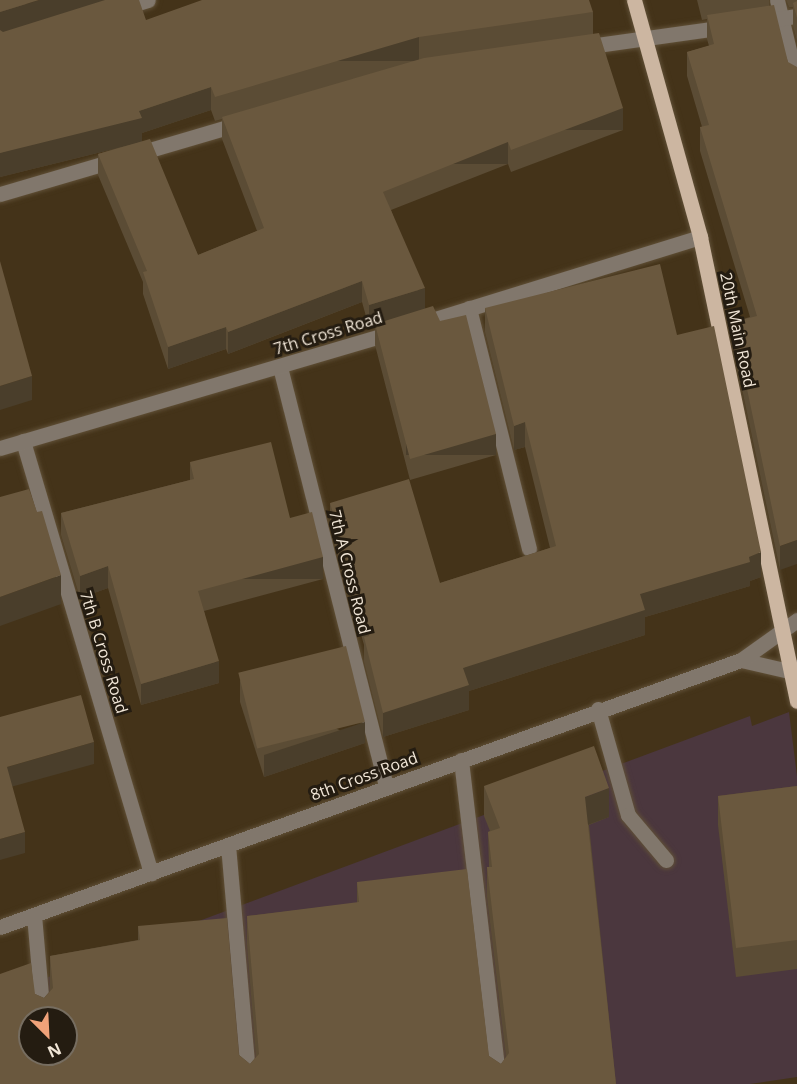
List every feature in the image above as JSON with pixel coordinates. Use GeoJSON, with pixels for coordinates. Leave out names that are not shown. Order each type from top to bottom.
{"type":"FeatureCollection","features":[{"type":"Feature","properties":{"kind":"main road","name":"20th Main Road"},"geometry":{"type":"LineString","coordinates":[[634,0],[700,237],[781,626],[793,669],[797,701]]}},
{"type":"Feature","properties":{"kind":"street"},"geometry":{"type":"LineString","coordinates":[[105,13],[148,0]]}},
{"type":"Feature","properties":{"kind":"street"},"geometry":{"type":"LineString","coordinates":[[777,0],[797,83]]}},
{"type":"Feature","properties":{"kind":"street"},"geometry":{"type":"LineString","coordinates":[[561,51],[797,16]]}},
{"type":"Feature","properties":{"kind":"street"},"geometry":{"type":"LineString","coordinates":[[0,194],[262,117]]}},
{"type":"Feature","properties":{"kind":"street","name":"7th Cross Road"},"geometry":{"type":"LineString","coordinates":[[0,448],[280,367],[700,237]]}},
{"type":"Feature","properties":{"kind":"street"},"geometry":{"type":"LineString","coordinates":[[469,308],[529,549]]}},
{"type":"Feature","properties":{"kind":"street","name":"7th A Cross Road"},"geometry":{"type":"LineString","coordinates":[[280,367],[386,787]]}},
{"type":"Feature","properties":{"kind":"street","name":"7th B Cross Road"},"geometry":{"type":"LineString","coordinates":[[23,441],[151,873]]}},
{"type":"Feature","properties":{"kind":"street","name":"8th Cross Road"},"geometry":{"type":"LineString","coordinates":[[0,927],[598,709],[741,660],[781,626],[797,620]]}},
{"type":"Feature","properties":{"kind":"street"},"geometry":{"type":"LineString","coordinates":[[741,660],[793,669]]}},
{"type":"Feature","properties":{"kind":"street"},"geometry":{"type":"LineString","coordinates":[[598,709],[624,806],[645,842],[666,860]]}},
{"type":"Feature","properties":{"kind":"street"},"geometry":{"type":"LineString","coordinates":[[461,760],[499,1084]]}},
{"type":"Feature","properties":{"kind":"street"},"geometry":{"type":"LineString","coordinates":[[228,845],[249,1084]]}},
{"type":"Feature","properties":{"kind":"street"},"geometry":{"type":"LineString","coordinates":[[34,915],[42,1006]]}},
{"type":"Feature","properties":{"kind":"street"},"geometry":{"type":"LineString","coordinates":[[47,1066],[49,1084]]}},
{"type":"Feature","properties":{"kind":"shaded area"},"geometry":{"type":"Polygon","coordinates":[[[789,712],[797,776],[797,1077],[750,1084],[0,1084],[0,995],[750,716],[752,726],[789,712]]]}},
{"type":"Feature","properties":{"kind":"building"},"geometry":{"type":"Polygon","coordinates":[[[0,0],[39,0],[0,12],[0,0]]]}},
{"type":"Feature","properties":{"kind":"building"},"geometry":{"type":"Polygon","coordinates":[[[105,0],[139,0],[146,20],[202,0],[589,0],[593,12],[419,37],[215,97],[211,87],[139,111],[142,118],[0,153],[0,30],[3,32],[105,0]]]}},
{"type":"Feature","properties":{"kind":"building"},"geometry":{"type":"Polygon","coordinates":[[[797,1],[797,18],[793,3],[797,1]]]}},
{"type":"Feature","properties":{"kind":"building"},"geometry":{"type":"Polygon","coordinates":[[[774,5],[788,62],[797,67],[797,540],[780,546],[733,322],[757,316],[700,127],[709,125],[687,52],[714,44],[707,15],[774,5]]]}},
{"type":"Feature","properties":{"kind":"building"},"geometry":{"type":"Polygon","coordinates":[[[599,33],[623,108],[511,150],[508,142],[383,192],[425,288],[369,305],[362,281],[228,332],[226,327],[168,347],[143,272],[147,271],[98,154],[150,139],[198,255],[264,228],[222,117],[424,58],[599,33]]]}},
{"type":"Feature","properties":{"kind":"building"},"geometry":{"type":"Polygon","coordinates":[[[0,261],[32,376],[0,386],[0,261]]]}},
{"type":"Feature","properties":{"kind":"building"},"geometry":{"type":"Polygon","coordinates":[[[660,264],[677,335],[714,326],[761,552],[749,557],[750,562],[640,594],[645,610],[463,668],[469,685],[383,713],[364,637],[369,636],[330,503],[409,479],[440,583],[556,546],[525,422],[514,426],[485,308],[660,264]]]}},
{"type":"Feature","properties":{"kind":"building"},"geometry":{"type":"Polygon","coordinates":[[[433,306],[440,321],[466,315],[496,434],[410,459],[375,324],[433,306]]]}},
{"type":"Feature","properties":{"kind":"building"},"geometry":{"type":"Polygon","coordinates":[[[271,442],[290,518],[312,512],[323,557],[198,591],[219,661],[141,684],[108,566],[80,576],[61,513],[194,479],[190,462],[271,442]]]}},
{"type":"Feature","properties":{"kind":"building"},"geometry":{"type":"Polygon","coordinates":[[[29,489],[37,512],[42,511],[61,575],[0,597],[0,497],[29,489]]]}},
{"type":"Feature","properties":{"kind":"building"},"geometry":{"type":"Polygon","coordinates":[[[346,646],[365,722],[257,749],[238,673],[346,646]]]}},
{"type":"Feature","properties":{"kind":"building"},"geometry":{"type":"Polygon","coordinates":[[[81,695],[94,742],[7,767],[25,832],[0,839],[0,717],[81,695]]]}},
{"type":"Feature","properties":{"kind":"building"},"geometry":{"type":"Polygon","coordinates":[[[594,746],[609,788],[585,797],[616,1084],[0,1084],[0,974],[31,963],[35,994],[44,998],[53,988],[50,956],[140,940],[138,926],[227,918],[239,1055],[250,1064],[259,1054],[247,916],[359,902],[357,882],[467,869],[489,1056],[501,1064],[509,1053],[487,867],[492,867],[488,832],[500,828],[484,786],[594,746]]]}},
{"type":"Feature","properties":{"kind":"building"},"geometry":{"type":"Polygon","coordinates":[[[797,786],[797,940],[736,948],[718,796],[797,786]]]}}]}
